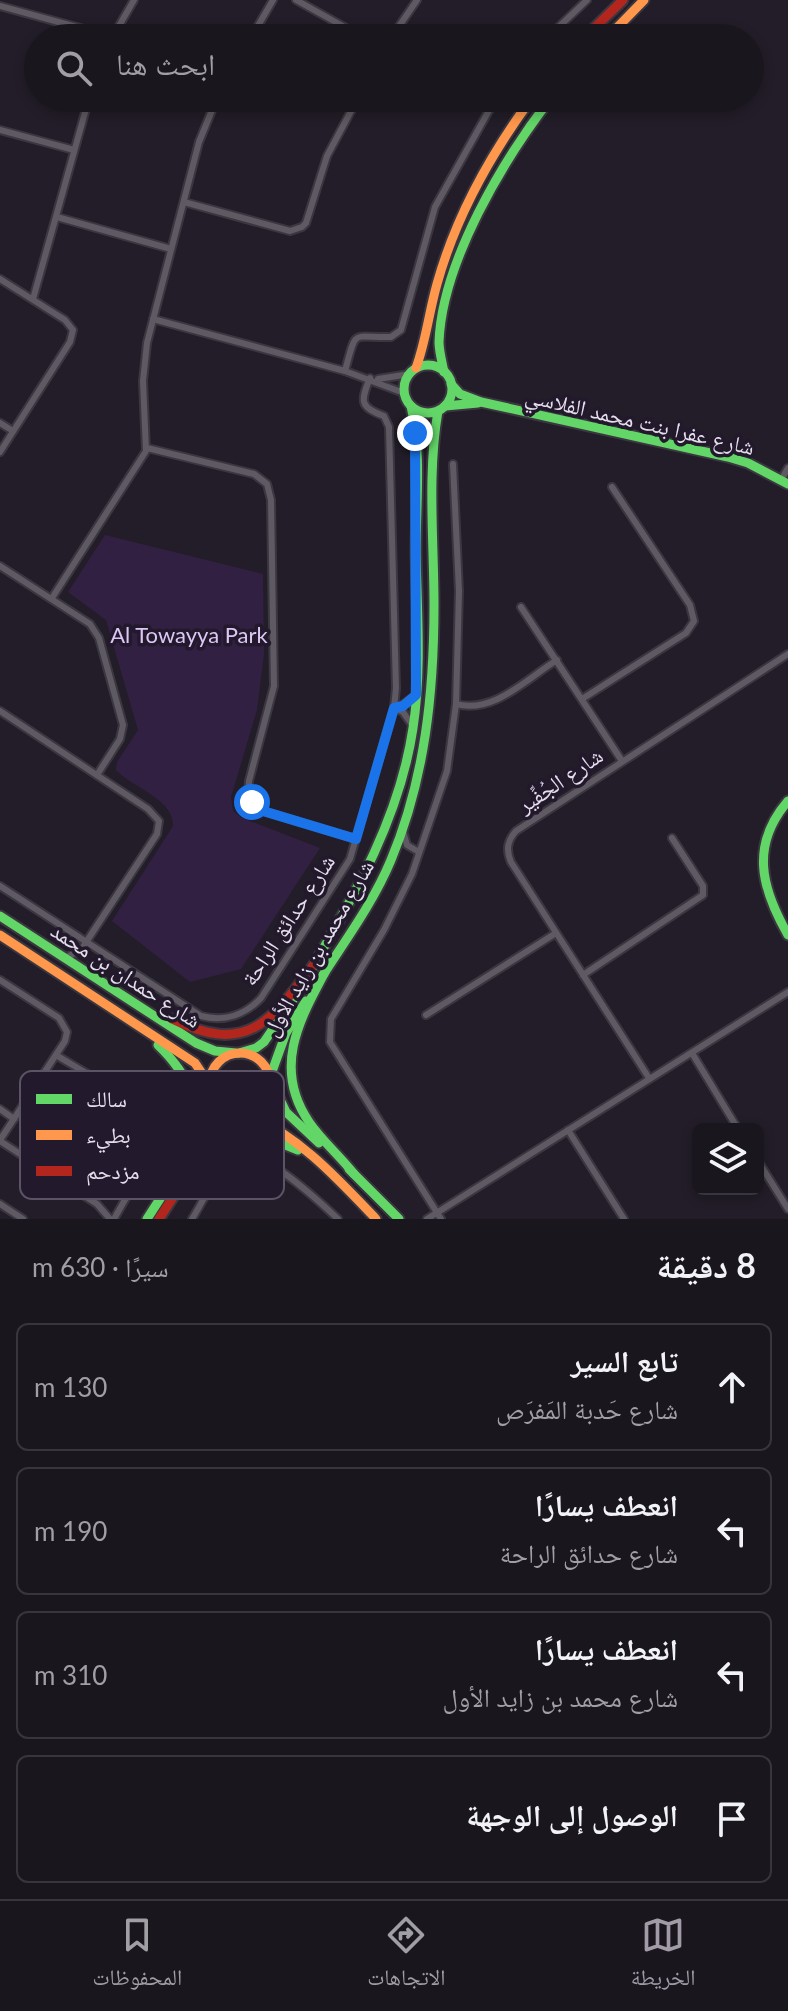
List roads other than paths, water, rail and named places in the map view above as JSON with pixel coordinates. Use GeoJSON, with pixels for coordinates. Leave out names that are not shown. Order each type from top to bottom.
{"type":"FeatureCollection","features":[{"type":"Feature","properties":{"kind":"main road"},"geometry":{"type":"LineString","coordinates":[[598,24],[623,0]]}},
{"type":"Feature","properties":{"kind":"main road"},"geometry":{"type":"LineString","coordinates":[[621,24],[644,0]]}},
{"type":"Feature","properties":{"kind":"main road"},"geometry":{"type":"LineString","coordinates":[[523,112],[488,163],[460,216],[436,287],[425,342],[404,393],[411,406],[424,413],[442,409],[450,400],[451,384],[439,355],[439,335],[461,255],[486,197],[541,112]]}},
{"type":"Feature","properties":{"kind":"main road"},"geometry":{"type":"LineString","coordinates":[[413,371],[431,366],[444,372]]}},
{"type":"Feature","properties":{"kind":"main road","name":"شارع عفرا بنت محمد الفلاسي"},"geometry":{"type":"LineString","coordinates":[[451,384],[460,394],[481,402],[728,457],[748,463],[785,482]]}},
{"type":"Feature","properties":{"kind":"main road","name":"شارع عفرا بنت محمد الفلاسي"},"geometry":{"type":"LineString","coordinates":[[442,409],[481,402]]}},
{"type":"Feature","properties":{"kind":"main road","name":"شارع محمد بن زايد الأول"},"geometry":{"type":"LineString","coordinates":[[237,1053],[256,1048],[271,1034],[353,901],[378,851],[397,796],[413,726],[416,695],[415,449],[411,406]]}},
{"type":"Feature","properties":{"kind":"main road","name":"شارع محمد بن زايد الأول"},"geometry":{"type":"LineString","coordinates":[[272,1071],[286,1033],[367,905],[392,857],[422,757],[431,693],[431,450],[442,409]]}},
{"type":"Feature","properties":{"kind":"main road"},"geometry":{"type":"LineString","coordinates":[[788,801],[774,816],[768,830],[762,863],[769,899],[788,935]]}},
{"type":"Feature","properties":{"kind":"main road","name":"شارع حمدان بن محمد"},"geometry":{"type":"LineString","coordinates":[[0,916],[202,1046],[237,1053]]}},
{"type":"Feature","properties":{"kind":"main road","name":"شارع حمدان بن محمد"},"geometry":{"type":"LineString","coordinates":[[0,935],[195,1063],[200,1071]]}},
{"type":"Feature","properties":{"kind":"main road"},"geometry":{"type":"LineString","coordinates":[[132,1001],[194,1031],[231,1037],[264,1024],[315,963]]}},
{"type":"Feature","properties":{"kind":"main road"},"geometry":{"type":"LineString","coordinates":[[325,972],[298,1022],[290,1052],[291,1079],[308,1121],[354,1174]]}},
{"type":"Feature","properties":{"kind":"main road"},"geometry":{"type":"LineString","coordinates":[[120,1013],[175,1060],[182,1071]]}},
{"type":"Feature","properties":{"kind":"main road"},"geometry":{"type":"LineString","coordinates":[[214,1071],[217,1063],[237,1053],[256,1058],[267,1071]]}},
{"type":"Feature","properties":{"kind":"main road"},"geometry":{"type":"LineString","coordinates":[[284,1108],[399,1219]]}},
{"type":"Feature","properties":{"kind":"main road"},"geometry":{"type":"LineString","coordinates":[[284,1134],[376,1219]]}},
{"type":"Feature","properties":{"kind":"main road"},"geometry":{"type":"LineString","coordinates":[[284,1145],[309,1155]]}},
{"type":"Feature","properties":{"kind":"main road"},"geometry":{"type":"LineString","coordinates":[[147,1219],[164,1199]]}},
{"type":"Feature","properties":{"kind":"main road"},"geometry":{"type":"LineString","coordinates":[[159,1219],[169,1199]]}},
{"type":"Feature","properties":{"kind":"street"},"geometry":{"type":"LineString","coordinates":[[120,24],[134,0]]}},
{"type":"Feature","properties":{"kind":"street"},"geometry":{"type":"LineString","coordinates":[[259,24],[273,0]]}},
{"type":"Feature","properties":{"kind":"street"},"geometry":{"type":"LineString","coordinates":[[296,0],[339,24]]}},
{"type":"Feature","properties":{"kind":"street"},"geometry":{"type":"LineString","coordinates":[[401,24],[417,0]]}},
{"type":"Feature","properties":{"kind":"street"},"geometry":{"type":"LineString","coordinates":[[562,24],[587,0]]}},
{"type":"Feature","properties":{"kind":"street"},"geometry":{"type":"LineString","coordinates":[[0,6],[63,24]]}},
{"type":"Feature","properties":{"kind":"street"},"geometry":{"type":"LineString","coordinates":[[33,299],[85,112]]}},
{"type":"Feature","properties":{"kind":"street"},"geometry":{"type":"LineString","coordinates":[[52,598],[147,448],[144,358],[204,126],[210,112]]}},
{"type":"Feature","properties":{"kind":"street"},"geometry":{"type":"LineString","coordinates":[[184,202],[290,231],[302,227],[306,223],[327,156],[351,112]]}},
{"type":"Feature","properties":{"kind":"street"},"geometry":{"type":"LineString","coordinates":[[345,371],[358,337],[366,334],[391,337],[401,330],[429,222],[441,194],[488,112]]}},
{"type":"Feature","properties":{"kind":"street"},"geometry":{"type":"LineString","coordinates":[[0,130],[74,150]]}},
{"type":"Feature","properties":{"kind":"street"},"geometry":{"type":"LineString","coordinates":[[57,217],[171,249]]}},
{"type":"Feature","properties":{"kind":"street"},"geometry":{"type":"LineString","coordinates":[[0,279],[71,324],[73,336],[0,452]]}},
{"type":"Feature","properties":{"kind":"street"},"geometry":{"type":"LineString","coordinates":[[153,319],[370,378],[404,393]]}},
{"type":"Feature","properties":{"kind":"street"},"geometry":{"type":"LineString","coordinates":[[370,378],[390,378],[413,371]]}},
{"type":"Feature","properties":{"kind":"street","name":"شارع حدائق الراحة"},"geometry":{"type":"LineString","coordinates":[[0,886],[189,1010],[213,1019],[232,1017],[261,998],[342,872],[356,839],[396,708],[389,427],[384,416],[369,411],[364,405],[363,398],[370,378]]}},
{"type":"Feature","properties":{"kind":"street"},"geometry":{"type":"LineString","coordinates":[[0,423],[13,431]]}},
{"type":"Feature","properties":{"kind":"street"},"geometry":{"type":"LineString","coordinates":[[147,448],[254,474],[267,484],[271,500],[274,686],[248,794],[254,806],[263,811],[356,839]]}},
{"type":"Feature","properties":{"kind":"street"},"geometry":{"type":"LineString","coordinates":[[439,1216],[330,1042],[328,1031],[337,1008],[400,898],[447,771],[456,704],[459,591],[453,464]]}},
{"type":"Feature","properties":{"kind":"street"},"geometry":{"type":"LineString","coordinates":[[785,482],[788,468]]}},
{"type":"Feature","properties":{"kind":"street"},"geometry":{"type":"LineString","coordinates":[[582,699],[686,633],[694,621],[690,605],[612,487]]}},
{"type":"Feature","properties":{"kind":"street"},"geometry":{"type":"LineString","coordinates":[[0,566],[83,618],[96,633],[123,725],[120,739],[97,775]]}},
{"type":"Feature","properties":{"kind":"street"},"geometry":{"type":"LineString","coordinates":[[521,607],[622,761]]}},
{"type":"Feature","properties":{"kind":"street","name":"شارع الجُفِّير"},"geometry":{"type":"LineString","coordinates":[[649,1078],[511,862],[508,843],[516,831],[788,654]]}},
{"type":"Feature","properties":{"kind":"street"},"geometry":{"type":"LineString","coordinates":[[456,704],[477,707],[492,703],[557,660]]}},
{"type":"Feature","properties":{"kind":"street"},"geometry":{"type":"LineString","coordinates":[[413,726],[396,708],[416,695]]}},
{"type":"Feature","properties":{"kind":"street"},"geometry":{"type":"LineString","coordinates":[[0,711],[155,815],[160,828],[81,950],[65,958]]}},
{"type":"Feature","properties":{"kind":"street"},"geometry":{"type":"LineString","coordinates":[[402,828],[405,841],[416,850]]}},
{"type":"Feature","properties":{"kind":"street"},"geometry":{"type":"LineString","coordinates":[[583,975],[703,895],[703,886],[672,838]]}},
{"type":"Feature","properties":{"kind":"street"},"geometry":{"type":"LineString","coordinates":[[392,857],[416,850]]}},
{"type":"Feature","properties":{"kind":"street"},"geometry":{"type":"LineString","coordinates":[[426,1015],[556,933]]}},
{"type":"Feature","properties":{"kind":"street"},"geometry":{"type":"LineString","coordinates":[[81,950],[81,968]]}},
{"type":"Feature","properties":{"kind":"street"},"geometry":{"type":"LineString","coordinates":[[0,980],[65,1024],[67,1037],[46,1071]]}},
{"type":"Feature","properties":{"kind":"street"},"geometry":{"type":"LineString","coordinates":[[427,1219],[439,1216],[649,1078],[788,992]]}},
{"type":"Feature","properties":{"kind":"street"},"geometry":{"type":"LineString","coordinates":[[692,1053],[734,1123]]}},
{"type":"Feature","properties":{"kind":"street"},"geometry":{"type":"LineString","coordinates":[[56,1055],[81,1071]]}},
{"type":"Feature","properties":{"kind":"street"},"geometry":{"type":"LineString","coordinates":[[0,1109],[14,1119]]}},
{"type":"Feature","properties":{"kind":"street"},"geometry":{"type":"LineString","coordinates":[[20,1110],[0,1141],[20,1154]]}},
{"type":"Feature","properties":{"kind":"street"},"geometry":{"type":"LineString","coordinates":[[568,1130],[624,1219]]}},
{"type":"Feature","properties":{"kind":"street"},"geometry":{"type":"LineString","coordinates":[[764,1171],[788,1209]]}},
{"type":"Feature","properties":{"kind":"street"},"geometry":{"type":"LineString","coordinates":[[284,1175],[338,1219]]}},
{"type":"Feature","properties":{"kind":"street"},"geometry":{"type":"LineString","coordinates":[[89,1199],[112,1219],[125,1199]]}},
{"type":"Feature","properties":{"kind":"street"},"geometry":{"type":"LineString","coordinates":[[192,1219],[205,1199]]}},
{"type":"Feature","properties":{"kind":"street"},"geometry":{"type":"LineString","coordinates":[[0,1204],[23,1219]]}},
{"type":"Feature","properties":{"kind":"park label","name":"Al Towayya Park"},"geometry":{"type":"Point","coordinates":[189,635]}}]}
